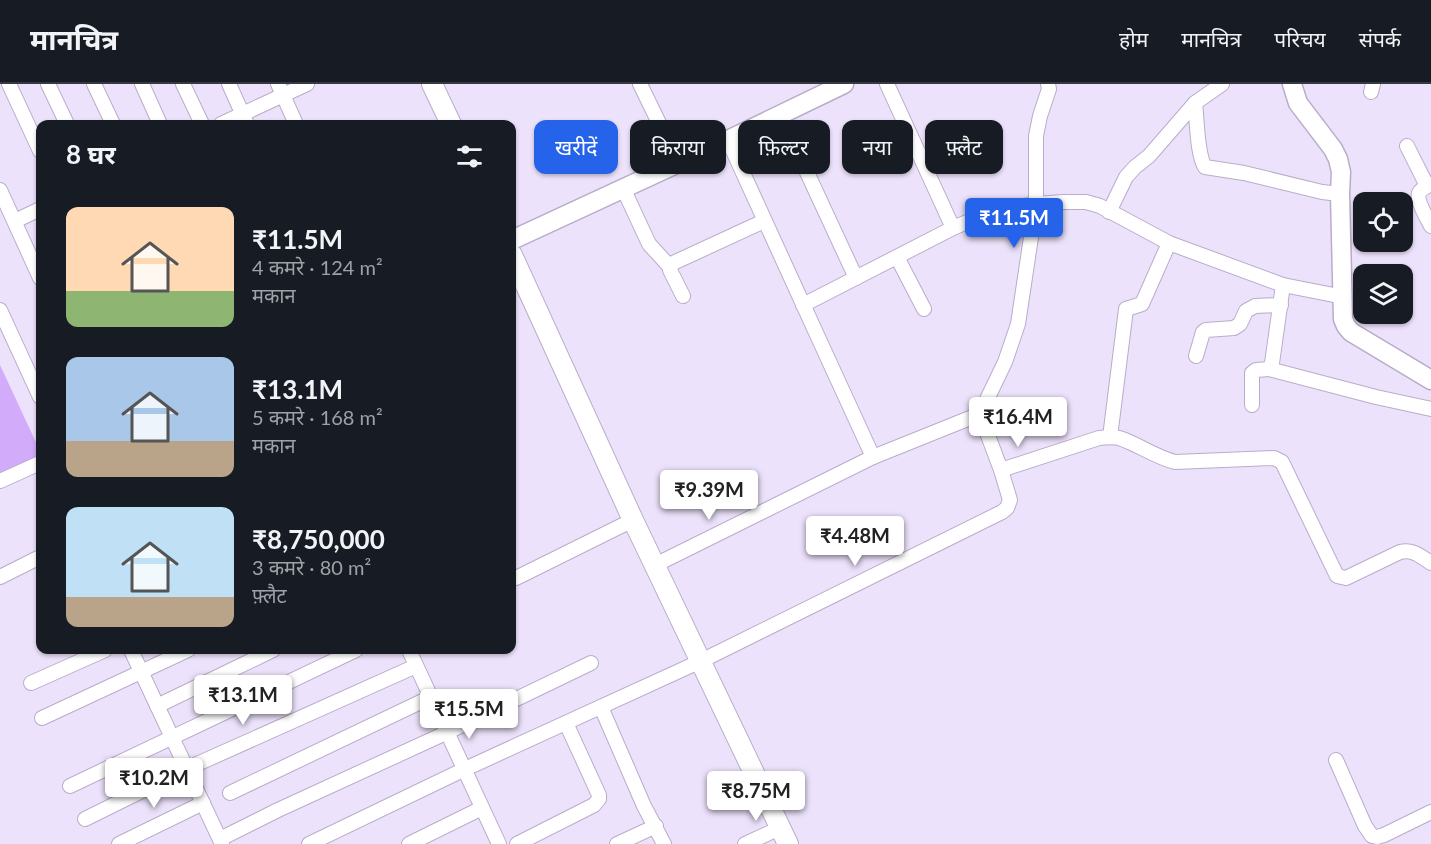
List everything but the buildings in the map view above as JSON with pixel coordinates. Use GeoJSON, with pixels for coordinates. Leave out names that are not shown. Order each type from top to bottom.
{"type":"FeatureCollection","features":[{"type":"Feature","properties":{"kind":"main road"},"geometry":{"type":"LineString","coordinates":[[432,84],[450,120]]}},
{"type":"Feature","properties":{"kind":"main road"},"geometry":{"type":"LineString","coordinates":[[516,264],[633,520],[784,836]]}},
{"type":"Feature","properties":{"kind":"street"},"geometry":{"type":"LineString","coordinates":[[9,84],[36,142]]}},
{"type":"Feature","properties":{"kind":"street"},"geometry":{"type":"LineString","coordinates":[[48,84],[65,120]]}},
{"type":"Feature","properties":{"kind":"street"},"geometry":{"type":"LineString","coordinates":[[94,84],[111,120]]}},
{"type":"Feature","properties":{"kind":"street"},"geometry":{"type":"LineString","coordinates":[[142,84],[158,120]]}},
{"type":"Feature","properties":{"kind":"street"},"geometry":{"type":"LineString","coordinates":[[183,84],[200,120]]}},
{"type":"Feature","properties":{"kind":"street"},"geometry":{"type":"LineString","coordinates":[[229,84],[245,119],[280,90],[307,84]]}},
{"type":"Feature","properties":{"kind":"street"},"geometry":{"type":"LineString","coordinates":[[640,84],[658,120]]}},
{"type":"Feature","properties":{"kind":"street"},"geometry":{"type":"LineString","coordinates":[[844,84],[728,140],[873,457]]}},
{"type":"Feature","properties":{"kind":"street"},"geometry":{"type":"LineString","coordinates":[[887,84],[953,228]]}},
{"type":"Feature","properties":{"kind":"street"},"geometry":{"type":"LineString","coordinates":[[655,565],[873,457],[980,414],[1005,362],[1018,324],[1036,204],[1036,136],[1048,84]]}},
{"type":"Feature","properties":{"kind":"street"},"geometry":{"type":"LineString","coordinates":[[1109,212],[1126,177],[1149,156],[1195,103],[1222,84]]}},
{"type":"Feature","properties":{"kind":"street"},"geometry":{"type":"LineString","coordinates":[[1293,85],[1298,103],[1333,149],[1341,172],[1343,319],[1346,326],[1351,332],[1431,380]]}},
{"type":"Feature","properties":{"kind":"street"},"geometry":{"type":"LineString","coordinates":[[280,90],[294,120]]}},
{"type":"Feature","properties":{"kind":"street"},"geometry":{"type":"LineString","coordinates":[[1195,103],[1200,151],[1205,167],[1340,194]]}},
{"type":"Feature","properties":{"kind":"street"},"geometry":{"type":"LineString","coordinates":[[780,114],[856,278]]}},
{"type":"Feature","properties":{"kind":"street"},"geometry":{"type":"LineString","coordinates":[[1407,146],[1429,185],[1418,195],[1431,226]]}},
{"type":"Feature","properties":{"kind":"street"},"geometry":{"type":"LineString","coordinates":[[516,238],[653,174]]}},
{"type":"Feature","properties":{"kind":"street"},"geometry":{"type":"LineString","coordinates":[[623,188],[649,244],[670,267],[682,296]]}},
{"type":"Feature","properties":{"kind":"street"},"geometry":{"type":"LineString","coordinates":[[0,190],[36,269]]}},
{"type":"Feature","properties":{"kind":"street"},"geometry":{"type":"LineString","coordinates":[[803,305],[981,216],[1036,204],[1086,202],[1100,206],[1169,243],[1284,285],[1344,297]]}},
{"type":"Feature","properties":{"kind":"street"},"geometry":{"type":"LineString","coordinates":[[15,221],[36,211]]}},
{"type":"Feature","properties":{"kind":"street"},"geometry":{"type":"LineString","coordinates":[[670,267],[679,259],[764,220]]}},
{"type":"Feature","properties":{"kind":"street"},"geometry":{"type":"LineString","coordinates":[[1110,437],[1126,309],[1142,304],[1169,243]]}},
{"type":"Feature","properties":{"kind":"street"},"geometry":{"type":"LineString","coordinates":[[897,257],[924,309]]}},
{"type":"Feature","properties":{"kind":"street"},"geometry":{"type":"LineString","coordinates":[[1269,369],[1272,363],[1284,285]]}},
{"type":"Feature","properties":{"kind":"street"},"geometry":{"type":"LineString","coordinates":[[1196,356],[1203,332],[1206,330],[1234,328],[1240,324],[1246,311],[1255,306],[1281,305]]}},
{"type":"Feature","properties":{"kind":"street"},"geometry":{"type":"LineString","coordinates":[[0,310],[36,388]]}},
{"type":"Feature","properties":{"kind":"street"},"geometry":{"type":"LineString","coordinates":[[1252,405],[1253,371],[1269,369],[1431,410]]}},
{"type":"Feature","properties":{"kind":"street"},"geometry":{"type":"LineString","coordinates":[[309,844],[465,769],[701,661],[1002,512],[1007,508],[1010,500],[980,414]]}},
{"type":"Feature","properties":{"kind":"street"},"geometry":{"type":"LineString","coordinates":[[1001,470],[1099,438],[1110,437],[1117,437],[1175,462],[1278,459],[1282,462],[1337,576],[1346,578],[1411,550],[1431,563]]}},
{"type":"Feature","properties":{"kind":"street"},"geometry":{"type":"LineString","coordinates":[[0,482],[36,465]]}},
{"type":"Feature","properties":{"kind":"street"},"geometry":{"type":"LineString","coordinates":[[516,578],[633,520]]}},
{"type":"Feature","properties":{"kind":"street"},"geometry":{"type":"LineString","coordinates":[[0,577],[36,559]]}},
{"type":"Feature","properties":{"kind":"street"},"geometry":{"type":"LineString","coordinates":[[31,683],[96,654]]}},
{"type":"Feature","properties":{"kind":"street"},"geometry":{"type":"LineString","coordinates":[[133,654],[221,842],[278,810],[591,663]]}},
{"type":"Feature","properties":{"kind":"street"},"geometry":{"type":"LineString","coordinates":[[42,718],[179,654]]}},
{"type":"Feature","properties":{"kind":"street"},"geometry":{"type":"LineString","coordinates":[[157,705],[265,654]]}},
{"type":"Feature","properties":{"kind":"street"},"geometry":{"type":"LineString","coordinates":[[70,786],[348,654]]}},
{"type":"Feature","properties":{"kind":"street"},"geometry":{"type":"LineString","coordinates":[[411,654],[499,844]]}},
{"type":"Feature","properties":{"kind":"street"},"geometry":{"type":"LineString","coordinates":[[85,819],[186,769],[416,666]]}},
{"type":"Feature","properties":{"kind":"street"},"geometry":{"type":"LineString","coordinates":[[230,793],[431,697]]}},
{"type":"Feature","properties":{"kind":"street"},"geometry":{"type":"LineString","coordinates":[[601,707],[644,806],[664,844]]}},
{"type":"Feature","properties":{"kind":"street"},"geometry":{"type":"LineString","coordinates":[[517,844],[594,805],[599,799],[566,723]]}},
{"type":"Feature","properties":{"kind":"street"},"geometry":{"type":"LineString","coordinates":[[1336,760],[1365,826],[1372,836],[1384,835],[1431,812]]}},
{"type":"Feature","properties":{"kind":"street"},"geometry":{"type":"LineString","coordinates":[[119,844],[202,803]]}},
{"type":"Feature","properties":{"kind":"street"},"geometry":{"type":"LineString","coordinates":[[409,844],[482,808]]}},
{"type":"Feature","properties":{"kind":"street"},"geometry":{"type":"LineString","coordinates":[[617,844],[656,826]]}},
{"type":"Feature","properties":{"kind":"street"},"geometry":{"type":"LineString","coordinates":[[745,844],[784,836]]}},
{"type":"Feature","properties":{"kind":"shaded area"},"geometry":{"type":"Polygon","coordinates":[[[0,365],[36,442],[36,467],[0,474],[0,365]]]}}]}
